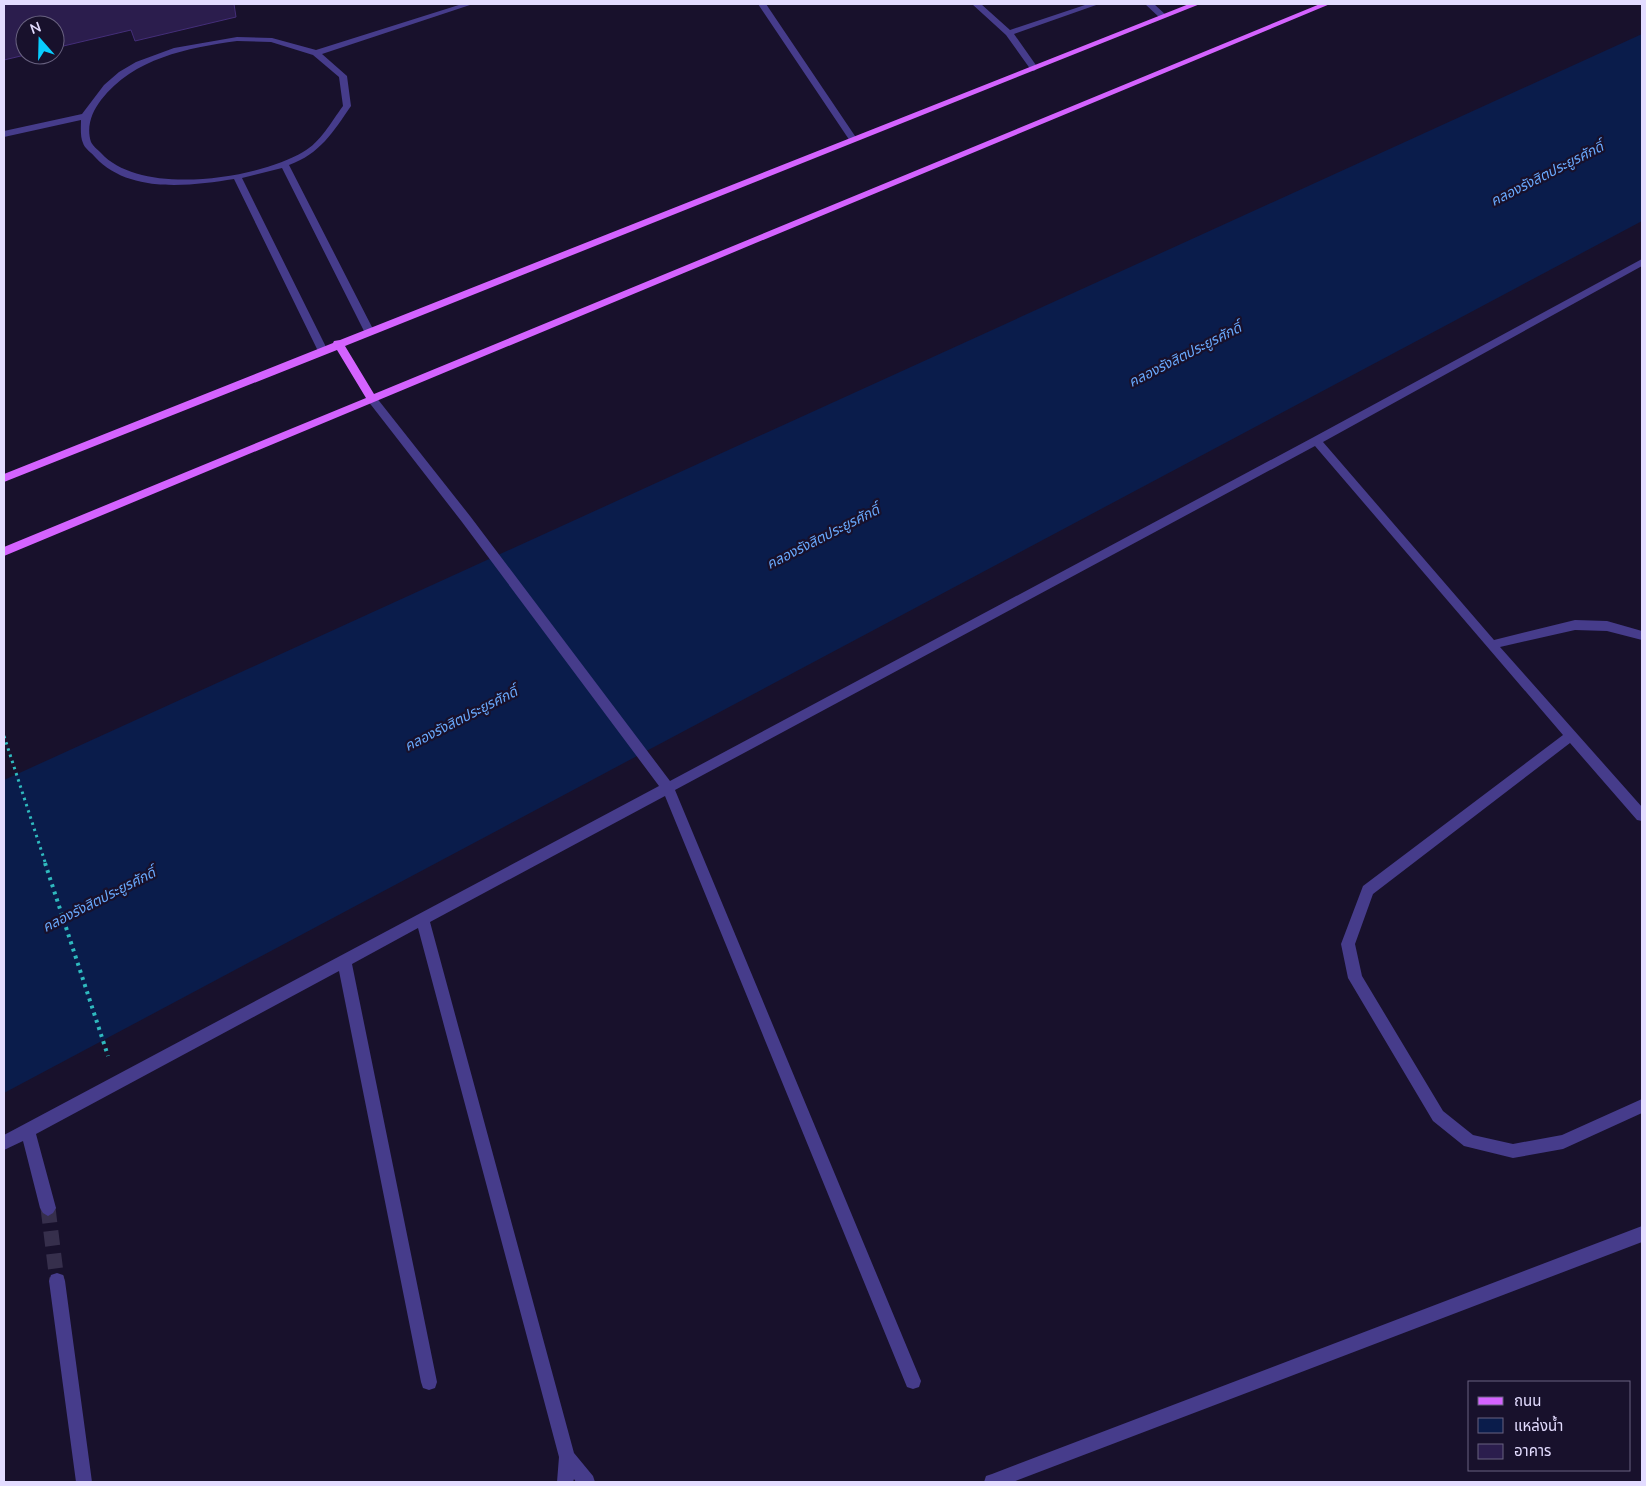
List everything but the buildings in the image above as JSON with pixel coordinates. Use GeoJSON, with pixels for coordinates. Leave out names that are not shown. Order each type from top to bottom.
{"type":"FeatureCollection","features":[{"type":"Feature","properties":{"kind":"main road"},"geometry":{"type":"LineString","coordinates":[[4,478],[322,349],[1196,4]]}},
{"type":"Feature","properties":{"kind":"main road"},"geometry":{"type":"LineString","coordinates":[[4,552],[1326,4]]}},
{"type":"Feature","properties":{"kind":"main road"},"geometry":{"type":"LineString","coordinates":[[338,343],[372,399]]}},
{"type":"Feature","properties":{"kind":"street"},"geometry":{"type":"LineString","coordinates":[[316,53],[469,4]]}},
{"type":"Feature","properties":{"kind":"street"},"geometry":{"type":"LineString","coordinates":[[762,4],[853,139]]}},
{"type":"Feature","properties":{"kind":"street"},"geometry":{"type":"LineString","coordinates":[[976,4],[1009,33],[1034,68]]}},
{"type":"Feature","properties":{"kind":"street"},"geometry":{"type":"LineString","coordinates":[[1009,33],[1095,4]]}},
{"type":"Feature","properties":{"kind":"street"},"geometry":{"type":"LineString","coordinates":[[1149,4],[1163,16]]}},
{"type":"Feature","properties":{"kind":"street"},"geometry":{"type":"LineString","coordinates":[[237,39],[272,40],[316,53],[343,76],[347,106],[325,138],[308,153],[284,164],[237,176],[193,182],[162,182],[113,168],[87,143],[86,116],[103,90],[135,66],[166,52],[201,43],[237,39]]}},
{"type":"Feature","properties":{"kind":"street"},"geometry":{"type":"LineString","coordinates":[[4,134],[86,116]]}},
{"type":"Feature","properties":{"kind":"street"},"geometry":{"type":"LineString","coordinates":[[284,164],[369,331]]}},
{"type":"Feature","properties":{"kind":"street"},"geometry":{"type":"LineString","coordinates":[[237,176],[322,349]]}},
{"type":"Feature","properties":{"kind":"street"},"geometry":{"type":"LineString","coordinates":[[4,1143],[1316,441],[1642,262]]}},
{"type":"Feature","properties":{"kind":"street"},"geometry":{"type":"LineString","coordinates":[[372,399],[466,519],[668,788],[913,1381]]}},
{"type":"Feature","properties":{"kind":"street"},"geometry":{"type":"LineString","coordinates":[[1316,441],[1491,645],[1642,816]]}},
{"type":"Feature","properties":{"kind":"street"},"geometry":{"type":"LineString","coordinates":[[1491,645],[1575,625],[1607,626],[1642,635]]}},
{"type":"Feature","properties":{"kind":"street"},"geometry":{"type":"LineString","coordinates":[[1572,735],[1368,890],[1348,944],[1355,978],[1438,1116],[1469,1141],[1513,1151],[1563,1142],[1642,1106]]}},
{"type":"Feature","properties":{"kind":"street"},"geometry":{"type":"LineString","coordinates":[[422,918],[567,1458],[565,1482]]}},
{"type":"Feature","properties":{"kind":"street"},"geometry":{"type":"LineString","coordinates":[[344,961],[429,1382]]}},
{"type":"Feature","properties":{"kind":"street"},"geometry":{"type":"LineString","coordinates":[[28,1130],[48,1208]]}},
{"type":"Feature","properties":{"kind":"street"},"geometry":{"type":"LineString","coordinates":[[992,1482],[1642,1234]]}},
{"type":"Feature","properties":{"kind":"street"},"geometry":{"type":"LineString","coordinates":[[57,1281],[84,1482]]}},
{"type":"Feature","properties":{"kind":"street"},"geometry":{"type":"LineString","coordinates":[[567,1458],[587,1482]]}},
{"type":"Feature","properties":{"kind":"path"},"geometry":{"type":"LineString","coordinates":[[4,736],[117,1084]]}},
{"type":"Feature","properties":{"kind":"water","name":"คลองรังสิตประยูรศักดิ์"},"geometry":{"type":"Polygon","coordinates":[[[1642,34],[1642,221],[4,1093],[4,780],[1642,34]]]}},
{"type":"Feature","properties":{"kind":"tunnel"},"geometry":{"type":"LineString","coordinates":[[48,1208],[57,1281]]}}]}
